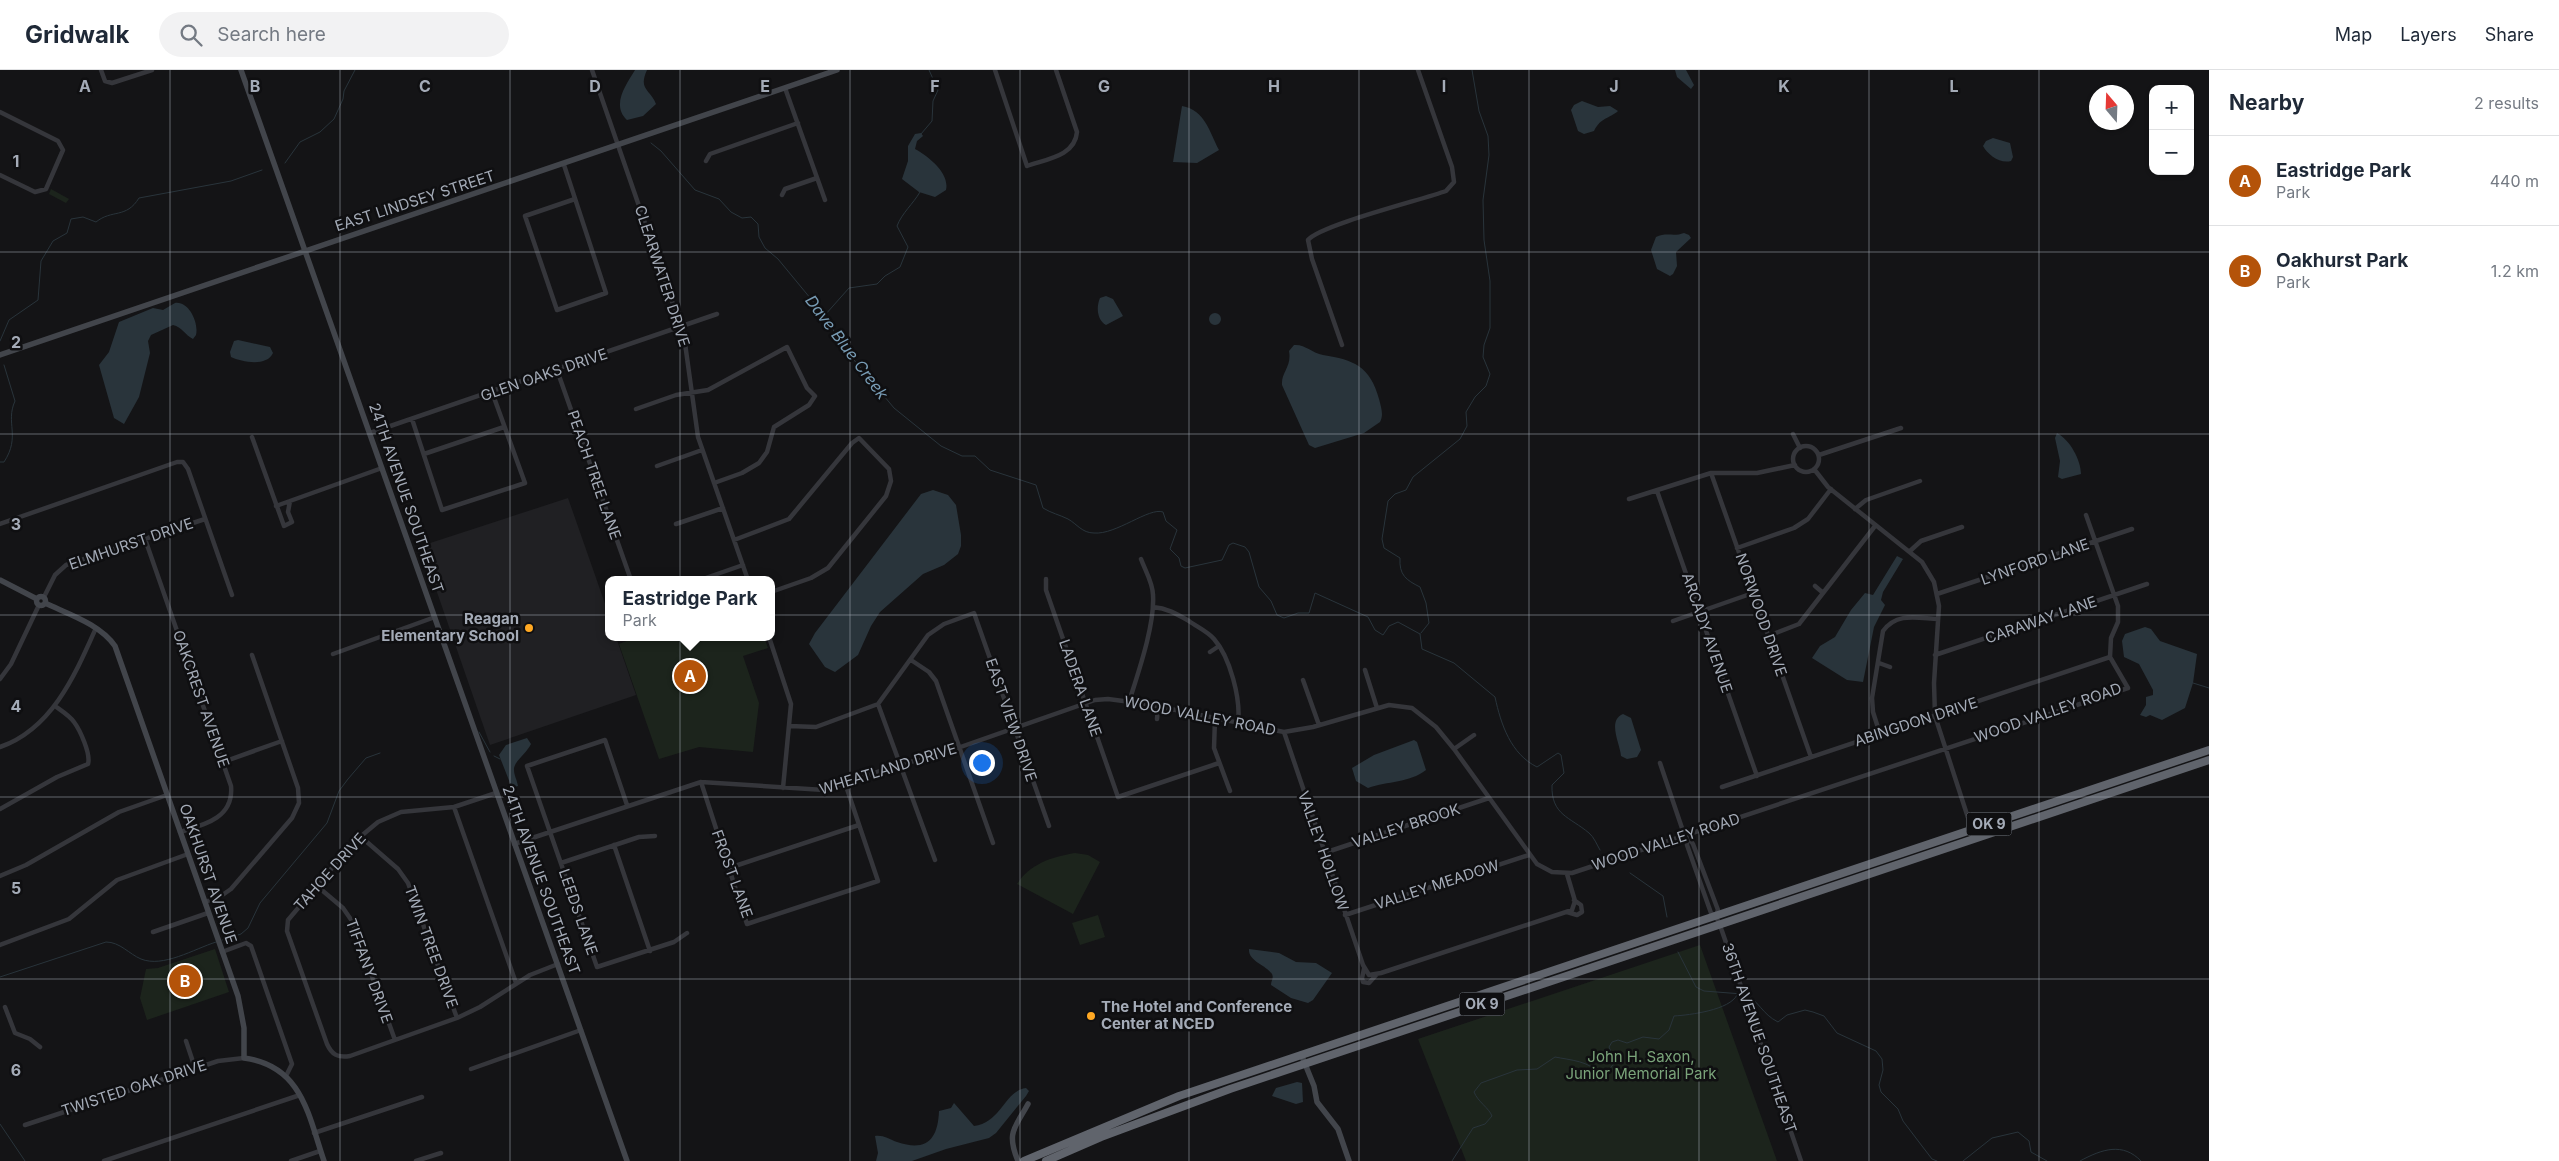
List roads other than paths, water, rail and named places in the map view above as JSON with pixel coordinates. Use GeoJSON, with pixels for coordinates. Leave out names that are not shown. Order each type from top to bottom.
{"type":"FeatureCollection","features":[{"type":"Feature","properties":{"kind":"highway","name":"OK 9"},"geometry":{"type":"LineString","coordinates":[[1024,1161],[1179,1096],[2209,750]]}},
{"type":"Feature","properties":{"kind":"highway","name":"OK 9"},"geometry":{"type":"LineString","coordinates":[[1046,1161],[1101,1137],[1230,1089],[2209,760]]}},
{"type":"Feature","properties":{"kind":"street"},"geometry":{"type":"LineString","coordinates":[[101,70],[105,81],[112,83],[152,70]]}},
{"type":"Feature","properties":{"kind":"street","name":"24TH AVENUE SOUTHEAST"},"geometry":{"type":"LineString","coordinates":[[240,70],[627,1161]]}},
{"type":"Feature","properties":{"kind":"street","name":"CLEARWATER DRIVE"},"geometry":{"type":"LineString","coordinates":[[592,70],[620,146],[686,345],[697,432],[747,576]]}},
{"type":"Feature","properties":{"kind":"street","name":"EAST LINDSEY STREET"},"geometry":{"type":"LineString","coordinates":[[0,355],[620,146],[837,70]]}},
{"type":"Feature","properties":{"kind":"street"},"geometry":{"type":"LineString","coordinates":[[995,70],[1027,166],[1065,153],[1077,140],[1077,132],[1056,70]]}},
{"type":"Feature","properties":{"kind":"street"},"geometry":{"type":"LineString","coordinates":[[1342,345],[1312,259],[1308,240],[1315,234],[1365,216],[1446,191],[1454,182],[1452,167],[1418,70]]}},
{"type":"Feature","properties":{"kind":"street"},"geometry":{"type":"LineString","coordinates":[[785,88],[826,200]]}},
{"type":"Feature","properties":{"kind":"street"},"geometry":{"type":"LineString","coordinates":[[0,112],[58,141],[63,150],[46,189],[40,192],[35,192],[0,175]]}},
{"type":"Feature","properties":{"kind":"street"},"geometry":{"type":"LineString","coordinates":[[706,161],[710,154],[798,123]]}},
{"type":"Feature","properties":{"kind":"street"},"geometry":{"type":"LineString","coordinates":[[564,165],[606,293],[557,310],[525,216],[575,199]]}},
{"type":"Feature","properties":{"kind":"street"},"geometry":{"type":"LineString","coordinates":[[782,195],[785,189],[817,178]]}},
{"type":"Feature","properties":{"kind":"street","name":"GLEN OAKS DRIVE"},"geometry":{"type":"LineString","coordinates":[[370,433],[717,314]]}},
{"type":"Feature","properties":{"kind":"street"},"geometry":{"type":"LineString","coordinates":[[636,409],[672,396],[708,390],[787,347],[807,388],[815,396],[809,405],[774,427],[767,452],[756,466],[714,482]]}},
{"type":"Feature","properties":{"kind":"street","name":"PEACH TREE LANE"},"geometry":{"type":"LineString","coordinates":[[557,370],[630,576]]}},
{"type":"Feature","properties":{"kind":"street"},"geometry":{"type":"LineString","coordinates":[[412,419],[442,510],[525,483],[492,392]]}},
{"type":"Feature","properties":{"kind":"street"},"geometry":{"type":"LineString","coordinates":[[424,454],[504,427]]}},
{"type":"Feature","properties":{"kind":"street"},"geometry":{"type":"LineString","coordinates":[[1818,455],[1901,428]]}},
{"type":"Feature","properties":{"kind":"street"},"geometry":{"type":"LineString","coordinates":[[1793,434],[1800,448]]}},
{"type":"Feature","properties":{"kind":"street"},"geometry":{"type":"LineString","coordinates":[[252,437],[281,524],[288,526],[292,520],[288,512],[290,501]]}},
{"type":"Feature","properties":{"kind":"street"},"geometry":{"type":"LineString","coordinates":[[734,540],[789,519],[852,443],[860,438],[882,458],[889,469],[891,481],[886,496],[832,565],[819,574],[775,590]]}},
{"type":"Feature","properties":{"kind":"street"},"geometry":{"type":"LineString","coordinates":[[1629,499],[1711,473],[1757,473],[1795,465],[1804,471],[1814,469],[1818,463],[1818,455],[1810,447],[1800,448]]}},
{"type":"Feature","properties":{"kind":"street"},"geometry":{"type":"LineString","coordinates":[[1795,465],[1794,457],[1800,448]]}},
{"type":"Feature","properties":{"kind":"street"},"geometry":{"type":"LineString","coordinates":[[657,466],[702,450]]}},
{"type":"Feature","properties":{"kind":"street"},"geometry":{"type":"LineString","coordinates":[[0,524],[180,462],[187,465],[232,595]]}},
{"type":"Feature","properties":{"kind":"street"},"geometry":{"type":"LineString","coordinates":[[276,506],[382,468]]}},
{"type":"Feature","properties":{"kind":"street"},"geometry":{"type":"LineString","coordinates":[[1814,469],[1831,489],[1875,526],[1910,551],[1928,570],[1937,594],[1935,716],[1972,830]]}},
{"type":"Feature","properties":{"kind":"street","name":"NORWOOD DRIVE"},"geometry":{"type":"LineString","coordinates":[[1711,473],[1811,757]]}},
{"type":"Feature","properties":{"kind":"street"},"geometry":{"type":"LineString","coordinates":[[1855,509],[1866,500],[1920,481]]}},
{"type":"Feature","properties":{"kind":"street"},"geometry":{"type":"LineString","coordinates":[[1737,548],[1794,528],[1808,519],[1831,489]]}},
{"type":"Feature","properties":{"kind":"street","name":"ARCADY AVENUE"},"geometry":{"type":"LineString","coordinates":[[1657,491],[1757,776]]}},
{"type":"Feature","properties":{"kind":"street"},"geometry":{"type":"LineString","coordinates":[[676,524],[723,508]]}},
{"type":"Feature","properties":{"kind":"street"},"geometry":{"type":"LineString","coordinates":[[2086,515],[2118,606],[2118,622],[2111,638],[2110,657]]}},
{"type":"Feature","properties":{"kind":"street","name":"ELMHURST DRIVE"},"geometry":{"type":"LineString","coordinates":[[0,679],[11,664],[55,575],[66,565],[205,519]]}},
{"type":"Feature","properties":{"kind":"street"},"geometry":{"type":"LineString","coordinates":[[1768,636],[1799,624],[1875,526]]}},
{"type":"Feature","properties":{"kind":"street"},"geometry":{"type":"LineString","coordinates":[[1910,551],[1921,541],[1962,527]]}},
{"type":"Feature","properties":{"kind":"street","name":"LYNFORD LANE"},"geometry":{"type":"LineString","coordinates":[[1937,594],[2132,529]]}},
{"type":"Feature","properties":{"kind":"street","name":"OAKCREST AVENUE"},"geometry":{"type":"LineString","coordinates":[[145,540],[223,762],[231,791],[225,810],[213,821],[180,832]]}},
{"type":"Feature","properties":{"kind":"street"},"geometry":{"type":"LineString","coordinates":[[1129,702],[1141,663],[1153,607],[1152,588],[1141,559]]}},
{"type":"Feature","properties":{"kind":"street"},"geometry":{"type":"LineString","coordinates":[[711,576],[743,565]]}},
{"type":"Feature","properties":{"kind":"street","name":"LADERA LANE"},"geometry":{"type":"LineString","coordinates":[[1046,579],[1046,590],[1118,797],[1219,763]]}},
{"type":"Feature","properties":{"kind":"street","name":"OAKHURST AVENUE"},"geometry":{"type":"LineString","coordinates":[[0,580],[96,628],[108,636],[117,652],[218,939],[242,1014],[244,1058]]}},
{"type":"Feature","properties":{"kind":"street","name":"CARAWAY LANE"},"geometry":{"type":"LineString","coordinates":[[1935,655],[2146,584]]}},
{"type":"Feature","properties":{"kind":"street"},"geometry":{"type":"LineString","coordinates":[[1814,586],[1822,592]]}},
{"type":"Feature","properties":{"kind":"street"},"geometry":{"type":"LineString","coordinates":[[1673,621],[1753,593]]}},
{"type":"Feature","properties":{"kind":"street"},"geometry":{"type":"LineString","coordinates":[[1153,607],[1162,608],[1182,617],[1207,632],[1219,646],[1235,687],[1238,703],[1238,723]]}},
{"type":"Feature","properties":{"kind":"street","name":"EAST VIEW DRIVE"},"geometry":{"type":"LineString","coordinates":[[911,660],[933,631],[974,613],[1049,826]]}},
{"type":"Feature","properties":{"kind":"street"},"geometry":{"type":"LineString","coordinates":[[333,654],[435,617]]}},
{"type":"Feature","properties":{"kind":"street"},"geometry":{"type":"LineString","coordinates":[[1880,734],[1873,712],[1872,698],[1883,631],[1889,622],[1897,618],[1938,619]]}},
{"type":"Feature","properties":{"kind":"street"},"geometry":{"type":"LineString","coordinates":[[0,747],[31,730],[55,706],[96,628]]}},
{"type":"Feature","properties":{"kind":"street"},"geometry":{"type":"LineString","coordinates":[[770,641],[790,698],[784,788]]}},
{"type":"Feature","properties":{"kind":"street"},"geometry":{"type":"LineString","coordinates":[[1210,652],[1219,646]]}},
{"type":"Feature","properties":{"kind":"street"},"geometry":{"type":"LineString","coordinates":[[205,902],[221,896],[231,888],[295,814],[299,803],[298,788],[252,654]]}},
{"type":"Feature","properties":{"kind":"street","name":"WOOD VALLEY ROAD"},"geometry":{"type":"LineString","coordinates":[[1085,704],[1108,699],[1284,732],[1319,725],[1389,705],[1412,708],[1436,727],[1454,749],[1529,855],[1547,870],[1567,874],[1686,837],[1945,748],[2128,688],[2110,657]]}},
{"type":"Feature","properties":{"kind":"street","name":"ABINGDON DRIVE"},"geometry":{"type":"LineString","coordinates":[[1722,787],[2110,657]]}},
{"type":"Feature","properties":{"kind":"street"},"geometry":{"type":"LineString","coordinates":[[789,726],[816,727],[878,704],[911,660],[929,672],[936,681],[993,843]]}},
{"type":"Feature","properties":{"kind":"street"},"geometry":{"type":"LineString","coordinates":[[1879,663],[1890,667]]}},
{"type":"Feature","properties":{"kind":"street"},"geometry":{"type":"LineString","coordinates":[[1364,670],[1376,708]]}},
{"type":"Feature","properties":{"kind":"street"},"geometry":{"type":"LineString","coordinates":[[1303,680],[1319,725]]}},
{"type":"Feature","properties":{"kind":"street"},"geometry":{"type":"LineString","coordinates":[[878,704],[935,860]]}},
{"type":"Feature","properties":{"kind":"street","name":"WHEATLAND DRIVE"},"geometry":{"type":"LineString","coordinates":[[514,844],[701,782],[817,791],[900,764],[960,748],[1085,704]]}},
{"type":"Feature","properties":{"kind":"street"},"geometry":{"type":"LineString","coordinates":[[0,809],[57,777],[88,764],[89,757],[77,726],[72,719],[55,706]]}},
{"type":"Feature","properties":{"kind":"street"},"geometry":{"type":"LineString","coordinates":[[1157,719],[1158,707]]}},
{"type":"Feature","properties":{"kind":"street"},"geometry":{"type":"LineString","coordinates":[[1215,718],[1213,739],[1219,763],[1230,791]]}},
{"type":"Feature","properties":{"kind":"street","name":"VALLEY HOLLOW"},"geometry":{"type":"LineString","coordinates":[[1284,732],[1364,969],[1363,982],[1369,983],[1376,974],[1567,912],[1577,914],[1582,912],[1581,905],[1574,900],[1567,874]]}},
{"type":"Feature","properties":{"kind":"street"},"geometry":{"type":"LineString","coordinates":[[1454,749],[1474,735]]}},
{"type":"Feature","properties":{"kind":"street","name":"LEEDS LANE"},"geometry":{"type":"LineString","coordinates":[[627,805],[605,740],[526,766],[598,967],[674,942],[686,932]]}},
{"type":"Feature","properties":{"kind":"street"},"geometry":{"type":"LineString","coordinates":[[223,762],[282,741]]}},
{"type":"Feature","properties":{"kind":"street","name":"36TH AVENUE SOUTHEAST"},"geometry":{"type":"LineString","coordinates":[[1660,763],[1686,837],[1690,856],[1711,913],[1716,916],[1719,924],[1801,1161]]}},
{"type":"Feature","properties":{"kind":"street","name":"FROST LANE"},"geometry":{"type":"LineString","coordinates":[[701,782],[747,924],[878,881],[859,825]]}},
{"type":"Feature","properties":{"kind":"street"},"geometry":{"type":"LineString","coordinates":[[728,868],[859,825],[844,783]]}},
{"type":"Feature","properties":{"kind":"street","name":"TAHOE DRIVE"},"geometry":{"type":"LineString","coordinates":[[395,1040],[345,1057],[334,1055],[329,1048],[286,928],[291,915],[360,836],[378,822],[395,814],[454,807],[496,793]]}},
{"type":"Feature","properties":{"kind":"street"},"geometry":{"type":"LineString","coordinates":[[0,876],[26,865],[119,812],[167,795]]}},
{"type":"Feature","properties":{"kind":"street","name":"VALLEY BROOK"},"geometry":{"type":"LineString","coordinates":[[1324,853],[1489,798]]}},
{"type":"Feature","properties":{"kind":"street"},"geometry":{"type":"LineString","coordinates":[[454,807],[516,983]]}},
{"type":"Feature","properties":{"kind":"street","name":"TWIN TREE DRIVE"},"geometry":{"type":"LineString","coordinates":[[360,836],[398,869],[408,883],[457,1018]]}},
{"type":"Feature","properties":{"kind":"street"},"geometry":{"type":"LineString","coordinates":[[560,862],[639,836],[655,836]]}},
{"type":"Feature","properties":{"kind":"street"},"geometry":{"type":"LineString","coordinates":[[614,845],[650,951]]}},
{"type":"Feature","properties":{"kind":"street"},"geometry":{"type":"LineString","coordinates":[[0,945],[69,919],[117,880],[188,854]]}},
{"type":"Feature","properties":{"kind":"street","name":"VALLEY MEADOW"},"geometry":{"type":"LineString","coordinates":[[1345,916],[1529,855]]}},
{"type":"Feature","properties":{"kind":"street","name":"TIFFANY DRIVE"},"geometry":{"type":"LineString","coordinates":[[317,886],[343,908],[352,921],[395,1040]]}},
{"type":"Feature","properties":{"kind":"street"},"geometry":{"type":"LineString","coordinates":[[1567,912],[1575,907],[1574,900]]}},
{"type":"Feature","properties":{"kind":"street"},"geometry":{"type":"LineString","coordinates":[[153,932],[208,912]]}},
{"type":"Feature","properties":{"kind":"street"},"geometry":{"type":"LineString","coordinates":[[222,952],[246,943],[251,946],[292,1064],[286,1076]]}},
{"type":"Feature","properties":{"kind":"street"},"geometry":{"type":"LineString","coordinates":[[395,1040],[480,1008],[530,975],[558,964]]}},
{"type":"Feature","properties":{"kind":"street"},"geometry":{"type":"LineString","coordinates":[[1364,969],[1370,975],[1376,974]]}},
{"type":"Feature","properties":{"kind":"street"},"geometry":{"type":"LineString","coordinates":[[5,1007],[15,1034],[30,1039],[40,1047]]}},
{"type":"Feature","properties":{"kind":"street"},"geometry":{"type":"LineString","coordinates":[[471,1069],[581,1030]]}},
{"type":"Feature","properties":{"kind":"street"},"geometry":{"type":"LineString","coordinates":[[186,1041],[195,1068]]}},
{"type":"Feature","properties":{"kind":"street"},"geometry":{"type":"LineString","coordinates":[[1301,1054],[1314,1086],[1317,1102],[1338,1129],[1349,1161]]}},
{"type":"Feature","properties":{"kind":"street"},"geometry":{"type":"LineString","coordinates":[[244,1058],[267,1064],[286,1076],[300,1095],[324,1161]]}},
{"type":"Feature","properties":{"kind":"street","name":"TWISTED OAK DRIVE"},"geometry":{"type":"LineString","coordinates":[[25,1124],[224,1059],[244,1058]]}},
{"type":"Feature","properties":{"kind":"street"},"geometry":{"type":"LineString","coordinates":[[104,1161],[300,1095]]}},
{"type":"Feature","properties":{"kind":"street"},"geometry":{"type":"LineString","coordinates":[[314,1133],[422,1097]]}},
{"type":"Feature","properties":{"kind":"street"},"geometry":{"type":"LineString","coordinates":[[1018,1161],[1013,1150],[1012,1133],[1016,1120],[1028,1104]]}},
{"type":"Feature","properties":{"kind":"street"},"geometry":{"type":"LineString","coordinates":[[291,1161],[320,1151]]}},
{"type":"Feature","properties":{"kind":"street"},"geometry":{"type":"LineString","coordinates":[[416,1161],[441,1152]]}},
{"type":"Feature","properties":{"kind":"waterway"},"geometry":{"type":"LineString","coordinates":[[285,163],[300,142],[320,132],[334,119],[343,99],[344,91],[355,70]]}},
{"type":"Feature","properties":{"kind":"waterway"},"geometry":{"type":"LineString","coordinates":[[921,134],[932,121],[933,101],[938,90],[929,70]]}},
{"type":"Feature","properties":{"kind":"waterway"},"geometry":{"type":"LineString","coordinates":[[1421,633],[1429,623],[1426,603],[1420,587],[1404,576],[1400,558],[1384,548],[1382,539],[1388,501],[1395,494],[1406,490],[1413,477],[1460,439],[1467,426],[1466,412],[1475,397],[1486,386],[1490,374],[1483,357],[1484,345],[1490,328],[1490,281],[1484,240],[1483,200],[1489,155],[1488,136],[1479,111],[1472,70]]}},
{"type":"Feature","properties":{"kind":"waterway","name":"Dave Blue Creek"},"geometry":{"type":"LineString","coordinates":[[651,143],[661,151],[695,190],[719,199],[731,212],[742,218],[751,217],[758,224],[759,237],[765,248],[778,259],[825,316],[844,348],[894,408],[941,446],[962,456],[975,456],[990,470],[1036,485],[1043,508],[1068,519],[1086,532],[1094,533],[1112,530],[1149,513],[1163,512],[1166,521],[1177,530],[1170,549],[1179,558],[1181,566],[1185,568],[1222,560],[1229,545],[1233,543],[1245,547],[1249,552],[1259,587],[1271,601],[1277,615],[1284,618],[1298,613],[1309,613],[1315,593],[1368,617],[1375,630],[1383,635],[1389,626],[1398,622],[1420,634]]}},
{"type":"Feature","properties":{"kind":"waterway"},"geometry":{"type":"LineString","coordinates":[[0,341],[9,320],[38,300],[41,261],[53,241],[67,233],[71,219],[83,217],[96,222],[102,218],[129,209],[139,198],[231,181],[262,170]]}},
{"type":"Feature","properties":{"kind":"waterway"},"geometry":{"type":"LineString","coordinates":[[825,315],[849,288],[877,284],[885,276],[900,267],[908,247],[897,226],[920,192]]}},
{"type":"Feature","properties":{"kind":"waterway"},"geometry":{"type":"LineString","coordinates":[[0,462],[4,462],[11,445],[11,416],[15,401],[4,365]]}},
{"type":"Feature","properties":{"kind":"waterway","name":"Dave Blue Creek"},"geometry":{"type":"LineString","coordinates":[[1420,634],[1422,649],[1454,663],[1495,697],[1500,718],[1508,738],[1520,755],[1537,767],[1558,753],[1561,755],[1564,773],[1552,785],[1555,803],[1563,814],[1591,835],[1600,850]]}},
{"type":"Feature","properties":{"kind":"waterway"},"geometry":{"type":"LineString","coordinates":[[2193,683],[2209,688]]}},
{"type":"Feature","properties":{"kind":"waterway"},"geometry":{"type":"LineString","coordinates":[[479,732],[490,752]]}},
{"type":"Feature","properties":{"kind":"waterway"},"geometry":{"type":"LineString","coordinates":[[222,940],[241,934],[248,928],[260,903],[327,823],[339,791],[348,779],[366,758],[380,753]]}},
{"type":"Feature","properties":{"kind":"waterway"},"geometry":{"type":"LineString","coordinates":[[494,756],[500,759]]}},
{"type":"Feature","properties":{"kind":"waterway","name":"Dave Blue Creek"},"geometry":{"type":"LineString","coordinates":[[1630,873],[1663,896],[1667,917]]}},
{"type":"Feature","properties":{"kind":"waterway"},"geometry":{"type":"LineString","coordinates":[[0,977],[106,942],[116,944],[137,957],[150,961],[169,959],[216,942]]}},
{"type":"Feature","properties":{"kind":"waterway","name":"Dave Blue Creek"},"geometry":{"type":"LineString","coordinates":[[1678,952],[1696,987],[1704,991],[1742,994]]}},
{"type":"Feature","properties":{"kind":"waterway"},"geometry":{"type":"LineString","coordinates":[[1452,1161],[1473,1128],[1485,1124],[1492,1116],[1474,1092],[1481,1083],[1517,1070],[1537,1069],[1555,1057],[1585,1064],[1599,1074],[1605,1075],[1615,1062],[1609,1047],[1612,1042],[1618,1040],[1627,1043],[1643,1037],[1659,1039],[1669,1030],[1674,1016],[1699,1013],[1718,1008],[1733,1000],[1737,995]]}},
{"type":"Feature","properties":{"kind":"waterway","name":"Dave Blue Creek"},"geometry":{"type":"LineString","coordinates":[[1746,995],[1778,1022],[1787,1015],[1805,1010],[1813,1012],[1824,1016],[1837,1033],[1876,1051],[1882,1059],[1883,1070],[1879,1085],[1881,1092],[1898,1109],[1903,1121],[1932,1159],[1937,1161]]}},
{"type":"Feature","properties":{"kind":"waterway"},"geometry":{"type":"LineString","coordinates":[[0,1124],[25,1161]]}},
{"type":"Feature","properties":{"kind":"waterway","name":"Dave Blue Creek"},"geometry":{"type":"LineString","coordinates":[[1963,1161],[1992,1138],[2018,1132],[2029,1141],[2031,1152],[2047,1161]]}},
{"type":"Feature","properties":{"kind":"waterway","name":"Dave Blue Creek"},"geometry":{"type":"LineString","coordinates":[[2080,1161],[2096,1153],[2112,1149],[2127,1151],[2141,1161]]}},
{"type":"Feature","properties":{"kind":"place","name":"Reagan Elementary School"},"geometry":{"type":"Point","coordinates":[529,628]}},
{"type":"Feature","properties":{"kind":"place","name":"Eastridge Park"},"geometry":{"type":"Point","coordinates":[690,676]}},
{"type":"Feature","properties":{"kind":"place","name":"Oakhurst Park"},"geometry":{"type":"Point","coordinates":[185,981]}},
{"type":"Feature","properties":{"kind":"place","name":"The Hotel and Conference Center at NCED"},"geometry":{"type":"Point","coordinates":[1091,1016]}},
{"type":"Feature","properties":{"kind":"park label","name":"John H. Saxon, Junior Memorial Park"},"geometry":{"type":"Point","coordinates":[1641,1066]}}]}
